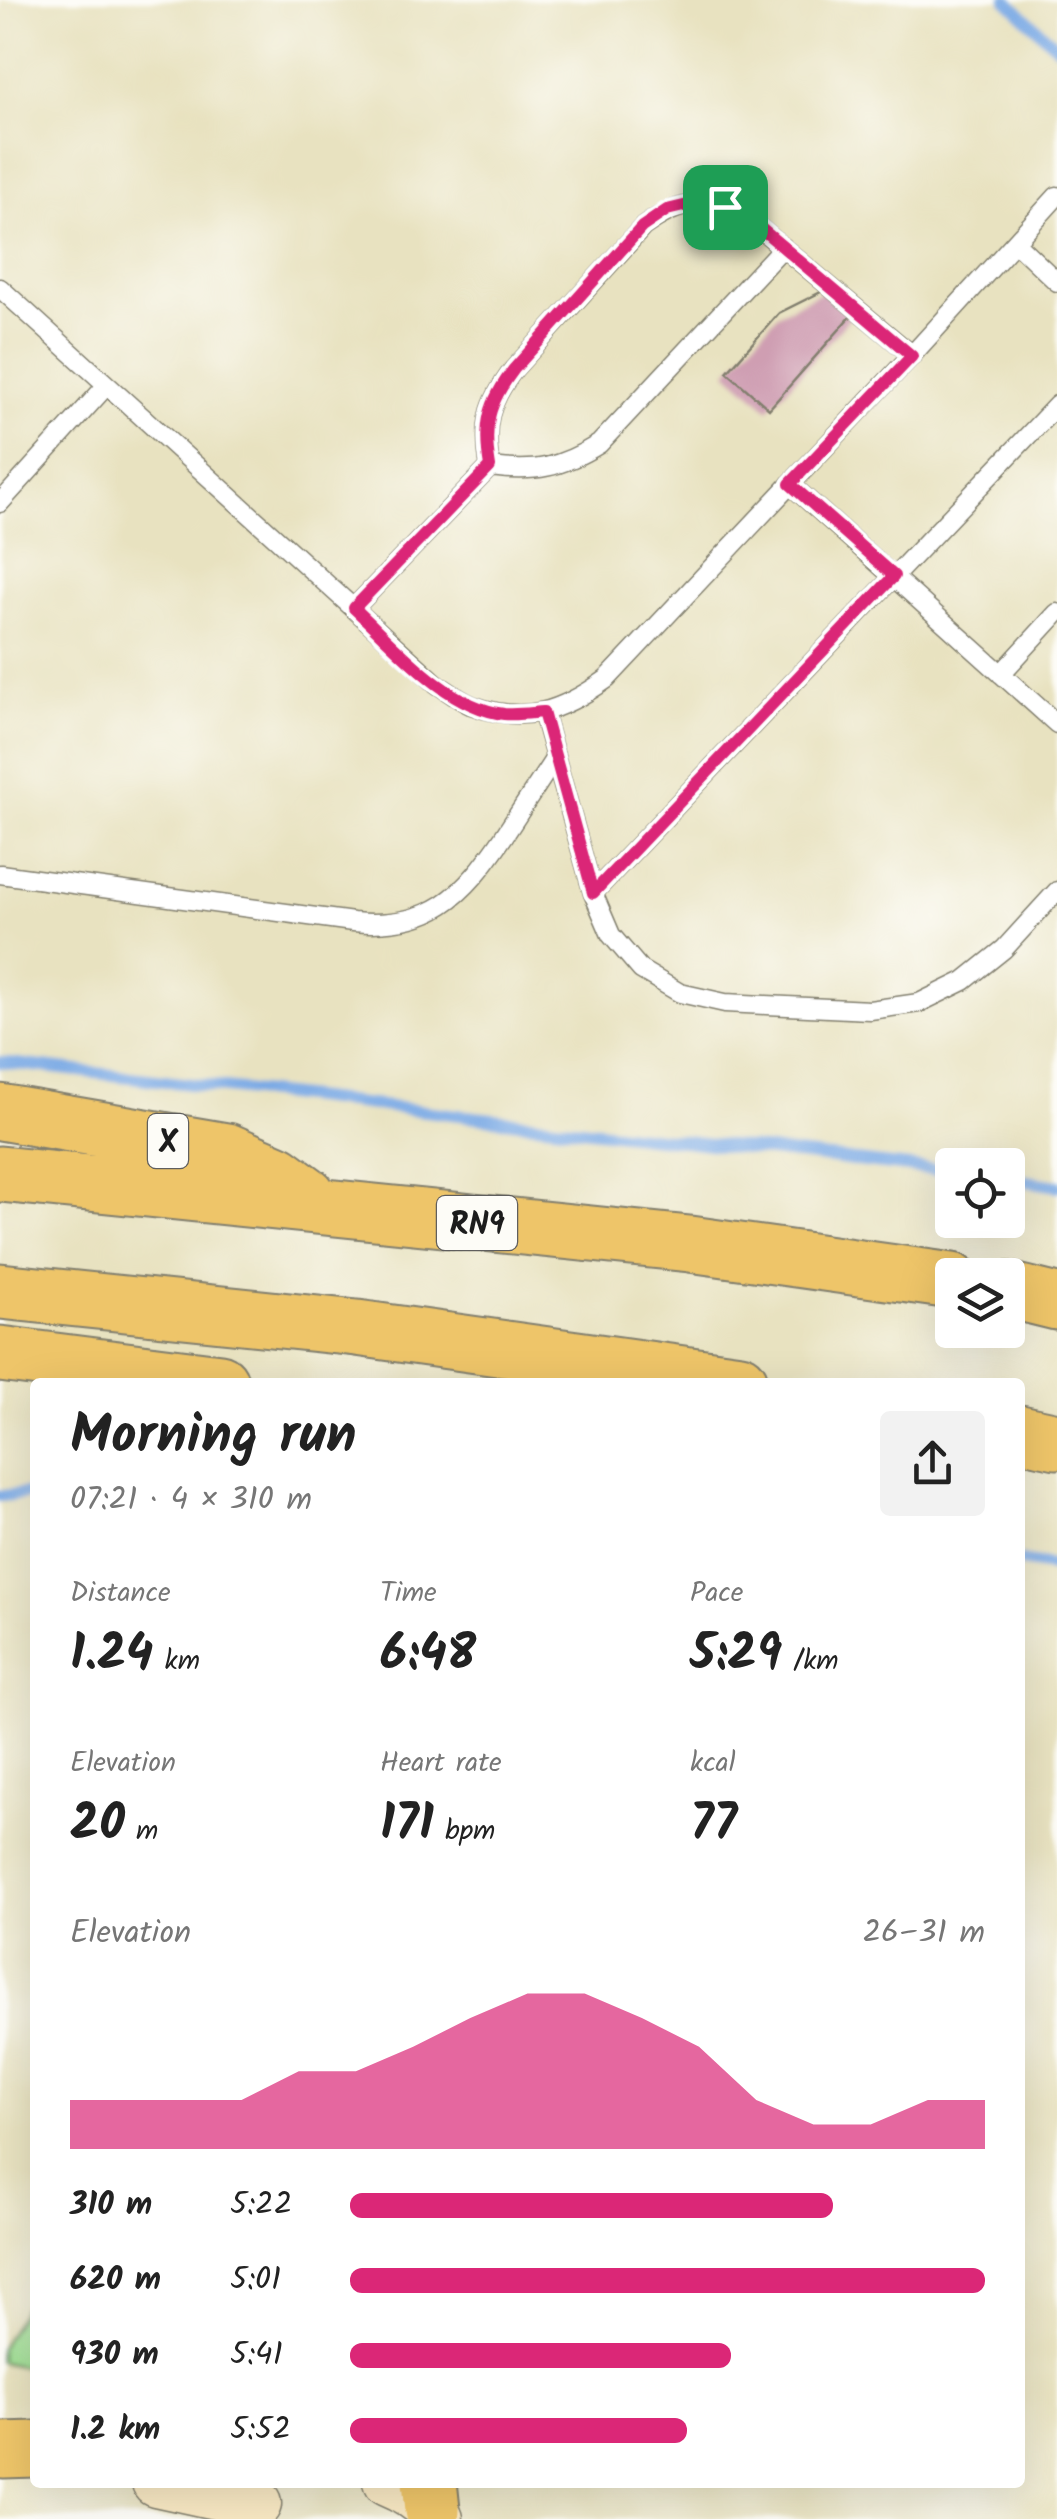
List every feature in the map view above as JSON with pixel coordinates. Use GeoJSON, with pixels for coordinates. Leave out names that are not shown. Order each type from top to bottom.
{"type":"FeatureCollection","features":[{"type":"Feature","properties":{"kind":"highway","name":"X"},"geometry":{"type":"LineString","coordinates":[[0,1112],[226,1151],[278,1173],[323,1206]]}},
{"type":"Feature","properties":{"kind":"highway","name":"RN9"},"geometry":{"type":"LineString","coordinates":[[0,1174],[690,1244],[935,1279]]}},
{"type":"Feature","properties":{"kind":"highway"},"geometry":{"type":"LineString","coordinates":[[0,1291],[357,1328],[712,1378]]}},
{"type":"Feature","properties":{"kind":"highway"},"geometry":{"type":"LineString","coordinates":[[1025,1294],[1057,1302]]}},
{"type":"Feature","properties":{"kind":"highway"},"geometry":{"type":"LineString","coordinates":[[0,1354],[189,1378]]}},
{"type":"Feature","properties":{"kind":"highway"},"geometry":{"type":"LineString","coordinates":[[1025,1434],[1057,1441]]}},
{"type":"Feature","properties":{"kind":"main road"},"geometry":{"type":"LineString","coordinates":[[189,2488],[265,2502]]}},
{"type":"Feature","properties":{"kind":"lane"},"geometry":{"type":"LineString","coordinates":[[0,288],[437,684],[468,704],[504,714],[543,712],[577,700],[607,679],[1057,196]]}},
{"type":"Feature","properties":{"kind":"lane"},"geometry":{"type":"LineString","coordinates":[[490,467],[488,415],[498,390],[642,227],[667,210],[696,203],[725,207],[751,220],[912,356]]}},
{"type":"Feature","properties":{"kind":"lane"},"geometry":{"type":"LineString","coordinates":[[1015,242],[1057,282]]}},
{"type":"Feature","properties":{"kind":"lane"},"geometry":{"type":"LineString","coordinates":[[490,467],[519,471],[547,468],[575,459],[599,444],[784,247]]}},
{"type":"Feature","properties":{"kind":"lane"},"geometry":{"type":"LineString","coordinates":[[0,502],[107,385]]}},
{"type":"Feature","properties":{"kind":"lane"},"geometry":{"type":"LineString","coordinates":[[593,893],[1057,405]]}},
{"type":"Feature","properties":{"kind":"lane"},"geometry":{"type":"LineString","coordinates":[[354,608],[490,467]]}},
{"type":"Feature","properties":{"kind":"lane"},"geometry":{"type":"LineString","coordinates":[[790,484],[1057,724]]}},
{"type":"Feature","properties":{"kind":"lane"},"geometry":{"type":"LineString","coordinates":[[1001,674],[1057,612]]}},
{"type":"Feature","properties":{"kind":"lane"},"geometry":{"type":"LineString","coordinates":[[543,712],[593,893],[611,935],[640,970],[680,993],[725,1004],[870,1010],[920,1003],[964,980],[1004,949],[1057,891]]}},
{"type":"Feature","properties":{"kind":"lane"},"geometry":{"type":"LineString","coordinates":[[0,874],[353,922],[400,922],[424,914],[472,882],[555,758]]}},
{"type":"Feature","properties":{"kind":"green space"},"geometry":{"type":"Polygon","coordinates":[[[30,2297],[30,2368],[0,2362],[0,2348],[30,2297]]]}},
{"type":"Feature","properties":{"kind":"building"},"geometry":{"type":"Polygon","coordinates":[[[825,290],[853,314],[769,409],[727,372],[779,313],[825,290]]]}},
{"type":"Feature","properties":{"kind":"waterway"},"geometry":{"type":"LineString","coordinates":[[1007,0],[1057,47]]}},
{"type":"Feature","properties":{"kind":"waterway"},"geometry":{"type":"LineString","coordinates":[[0,1062],[935,1170]]}},
{"type":"Feature","properties":{"kind":"waterway"},"geometry":{"type":"LineString","coordinates":[[1025,1181],[1057,1186]]}},
{"type":"Feature","properties":{"kind":"waterway"},"geometry":{"type":"LineString","coordinates":[[0,1496],[30,1493]]}},
{"type":"Feature","properties":{"kind":"waterway"},"geometry":{"type":"LineString","coordinates":[[1025,1562],[1057,1567]]}},
{"type":"Feature","properties":{"kind":"route"},"geometry":{"type":"LineString","coordinates":[[696,203],[725,207],[751,220],[912,356],[790,484],[894,576],[593,893],[543,712],[504,714],[468,704],[437,684],[354,608],[490,467],[488,415],[498,390],[642,227],[667,210],[696,203]]}}]}
